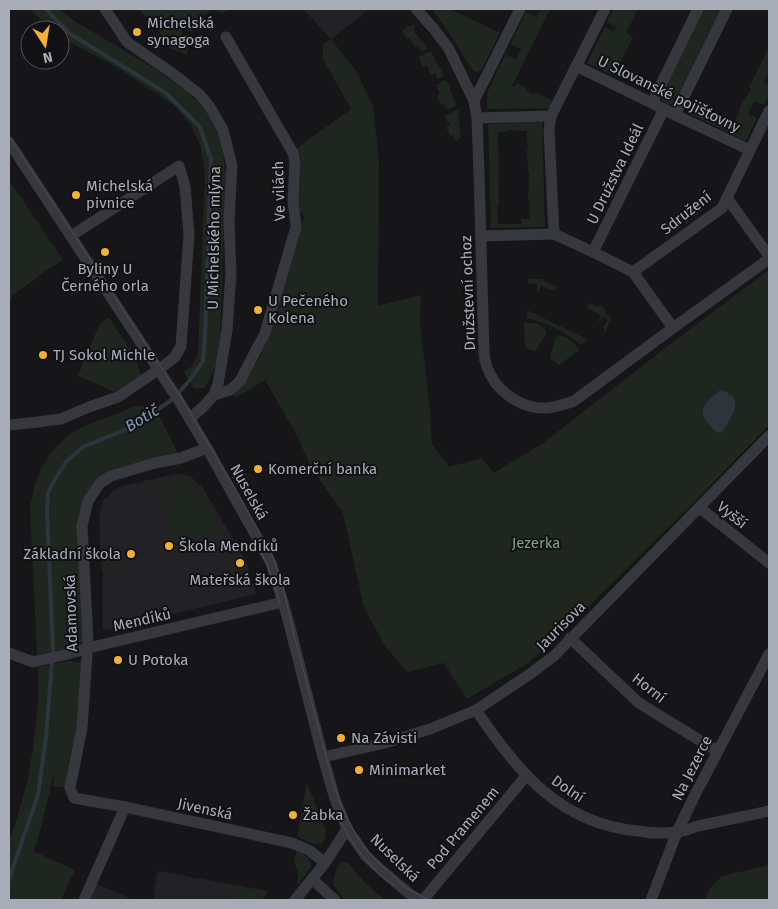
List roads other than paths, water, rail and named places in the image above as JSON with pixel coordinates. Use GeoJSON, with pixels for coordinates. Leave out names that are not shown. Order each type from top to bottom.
{"type":"FeatureCollection","features":[{"type":"Feature","properties":{"kind":"street","name":"U Michelského mlýna"},"geometry":{"type":"LineString","coordinates":[[105,9],[127,42],[172,72],[199,94],[210,107],[223,130],[232,165],[229,220],[231,273],[227,330],[218,384],[214,395]]}},
{"type":"Feature","properties":{"kind":"street","name":"Družstevní ochoz"},"geometry":{"type":"LineString","coordinates":[[416,9],[449,49],[474,101],[477,118],[485,362],[498,385],[511,398],[521,403],[544,408],[556,407],[574,401],[769,258]]}},
{"type":"Feature","properties":{"kind":"street"},"geometry":{"type":"LineString","coordinates":[[474,101],[520,9]]}},
{"type":"Feature","properties":{"kind":"street"},"geometry":{"type":"LineString","coordinates":[[554,234],[549,130],[551,116],[605,9]]}},
{"type":"Feature","properties":{"kind":"street"},"geometry":{"type":"LineString","coordinates":[[652,103],[698,9]]}},
{"type":"Feature","properties":{"kind":"street"},"geometry":{"type":"LineString","coordinates":[[675,115],[727,9]]}},
{"type":"Feature","properties":{"kind":"street","name":"Ve vilách"},"geometry":{"type":"LineString","coordinates":[[214,395],[230,390],[240,381],[265,333],[296,227],[293,200],[295,162],[293,153],[226,37]]}},
{"type":"Feature","properties":{"kind":"street","name":"U Slovanské pojišťovny"},"geometry":{"type":"LineString","coordinates":[[576,66],[750,150]]}},
{"type":"Feature","properties":{"kind":"street","name":"U Družstva Ideál"},"geometry":{"type":"LineString","coordinates":[[593,252],[664,109]]}},
{"type":"Feature","properties":{"kind":"street","name":"Sdružení"},"geometry":{"type":"LineString","coordinates":[[632,272],[722,208],[769,111]]}},
{"type":"Feature","properties":{"kind":"street"},"geometry":{"type":"LineString","coordinates":[[477,118],[551,116]]}},
{"type":"Feature","properties":{"kind":"street","name":"Nuselská"},"geometry":{"type":"LineString","coordinates":[[9,142],[180,401],[271,563],[323,757],[335,799],[347,829],[366,856],[410,894],[422,900]]}},
{"type":"Feature","properties":{"kind":"street","name":"U Michelského mlýna"},"geometry":{"type":"LineString","coordinates":[[9,425],[61,419],[118,397],[159,370],[180,349],[189,235],[185,186],[179,166],[71,236]]}},
{"type":"Feature","properties":{"kind":"street"},"geometry":{"type":"LineString","coordinates":[[727,198],[769,258]]}},
{"type":"Feature","properties":{"kind":"street"},"geometry":{"type":"LineString","coordinates":[[481,236],[554,234],[593,252],[632,272],[673,328]]}},
{"type":"Feature","properties":{"kind":"street"},"geometry":{"type":"LineString","coordinates":[[190,418],[214,395]]}},
{"type":"Feature","properties":{"kind":"street","name":"Jaurisova"},"geometry":{"type":"LineString","coordinates":[[323,757],[421,732],[476,710],[543,665],[554,656],[769,436]]}},
{"type":"Feature","properties":{"kind":"street","name":"Adamovská"},"geometry":{"type":"LineString","coordinates":[[74,798],[70,788],[82,728],[88,648],[82,526],[88,501],[100,483],[111,476],[155,463],[181,458],[207,448]]}},
{"type":"Feature","properties":{"kind":"street","name":"Vyšší"},"geometry":{"type":"LineString","coordinates":[[700,508],[769,563]]}},
{"type":"Feature","properties":{"kind":"street","name":"Mendíků"},"geometry":{"type":"LineString","coordinates":[[9,653],[33,662],[283,602]]}},
{"type":"Feature","properties":{"kind":"street","name":"Horní"},"geometry":{"type":"LineString","coordinates":[[570,638],[639,703],[717,751]]}},
{"type":"Feature","properties":{"kind":"street","name":"Na Jezerce"},"geometry":{"type":"LineString","coordinates":[[651,900],[677,832],[717,751],[769,654]]}},
{"type":"Feature","properties":{"kind":"street","name":"Dolní"},"geometry":{"type":"LineString","coordinates":[[476,710],[498,743],[526,776],[542,791],[560,804],[599,824],[652,833],[677,832],[769,810]]}},
{"type":"Feature","properties":{"kind":"street","name":"Pod Pramenem"},"geometry":{"type":"LineString","coordinates":[[422,900],[526,776]]}},
{"type":"Feature","properties":{"kind":"street","name":"Jivenská"},"geometry":{"type":"LineString","coordinates":[[74,798],[292,843],[309,850],[326,863]]}},
{"type":"Feature","properties":{"kind":"street"},"geometry":{"type":"LineString","coordinates":[[84,900],[125,807]]}},
{"type":"Feature","properties":{"kind":"street"},"geometry":{"type":"LineString","coordinates":[[294,900],[326,863],[347,829]]}},
{"type":"Feature","properties":{"kind":"street"},"geometry":{"type":"LineString","coordinates":[[312,879],[335,900]]}},
{"type":"Feature","properties":{"kind":"waterway","name":"Botič"},"geometry":{"type":"LineString","coordinates":[[9,879],[38,795],[46,737],[53,650],[47,511],[48,493],[66,462],[83,447],[134,426],[173,399],[203,361],[205,337],[211,159],[200,127],[166,93],[69,33],[46,9]]}},
{"type":"Feature","properties":{"kind":"tram line"},"geometry":{"type":"LineString","coordinates":[[9,136],[182,399],[272,555],[282,582],[331,775],[341,806],[354,831],[364,847],[405,887],[429,900]]}},
{"type":"Feature","properties":{"kind":"tram line"},"geometry":{"type":"LineString","coordinates":[[256,544],[267,564],[280,602]]}},
{"type":"Feature","properties":{"kind":"tram line"},"geometry":{"type":"LineString","coordinates":[[342,823],[364,858],[394,886]]}},
{"type":"Feature","properties":{"kind":"place","name":"Michelská synagoga"},"geometry":{"type":"Point","coordinates":[137,32]}},
{"type":"Feature","properties":{"kind":"place","name":"Michelská pivnice"},"geometry":{"type":"Point","coordinates":[76,195]}},
{"type":"Feature","properties":{"kind":"place","name":"Byliny U Černého orla"},"geometry":{"type":"Point","coordinates":[105,252]}},
{"type":"Feature","properties":{"kind":"place","name":"U Pečeného Kolena"},"geometry":{"type":"Point","coordinates":[258,310]}},
{"type":"Feature","properties":{"kind":"place","name":"TJ Sokol Michle"},"geometry":{"type":"Point","coordinates":[43,355]}},
{"type":"Feature","properties":{"kind":"place","name":"Komerční banka"},"geometry":{"type":"Point","coordinates":[258,469]}},
{"type":"Feature","properties":{"kind":"place","name":"Škola Mendíků"},"geometry":{"type":"Point","coordinates":[169,546]}},
{"type":"Feature","properties":{"kind":"place","name":"Základní škola"},"geometry":{"type":"Point","coordinates":[131,554]}},
{"type":"Feature","properties":{"kind":"place","name":"Mateřská škola"},"geometry":{"type":"Point","coordinates":[240,563]}},
{"type":"Feature","properties":{"kind":"place","name":"U Potoka"},"geometry":{"type":"Point","coordinates":[118,660]}},
{"type":"Feature","properties":{"kind":"place","name":"Na Závisti"},"geometry":{"type":"Point","coordinates":[341,738]}},
{"type":"Feature","properties":{"kind":"place","name":"Minimarket"},"geometry":{"type":"Point","coordinates":[359,770]}},
{"type":"Feature","properties":{"kind":"place","name":"Žabka"},"geometry":{"type":"Point","coordinates":[293,815]}},
{"type":"Feature","properties":{"kind":"park label","name":"Jezerka"},"geometry":{"type":"Point","coordinates":[536,543]}}]}
